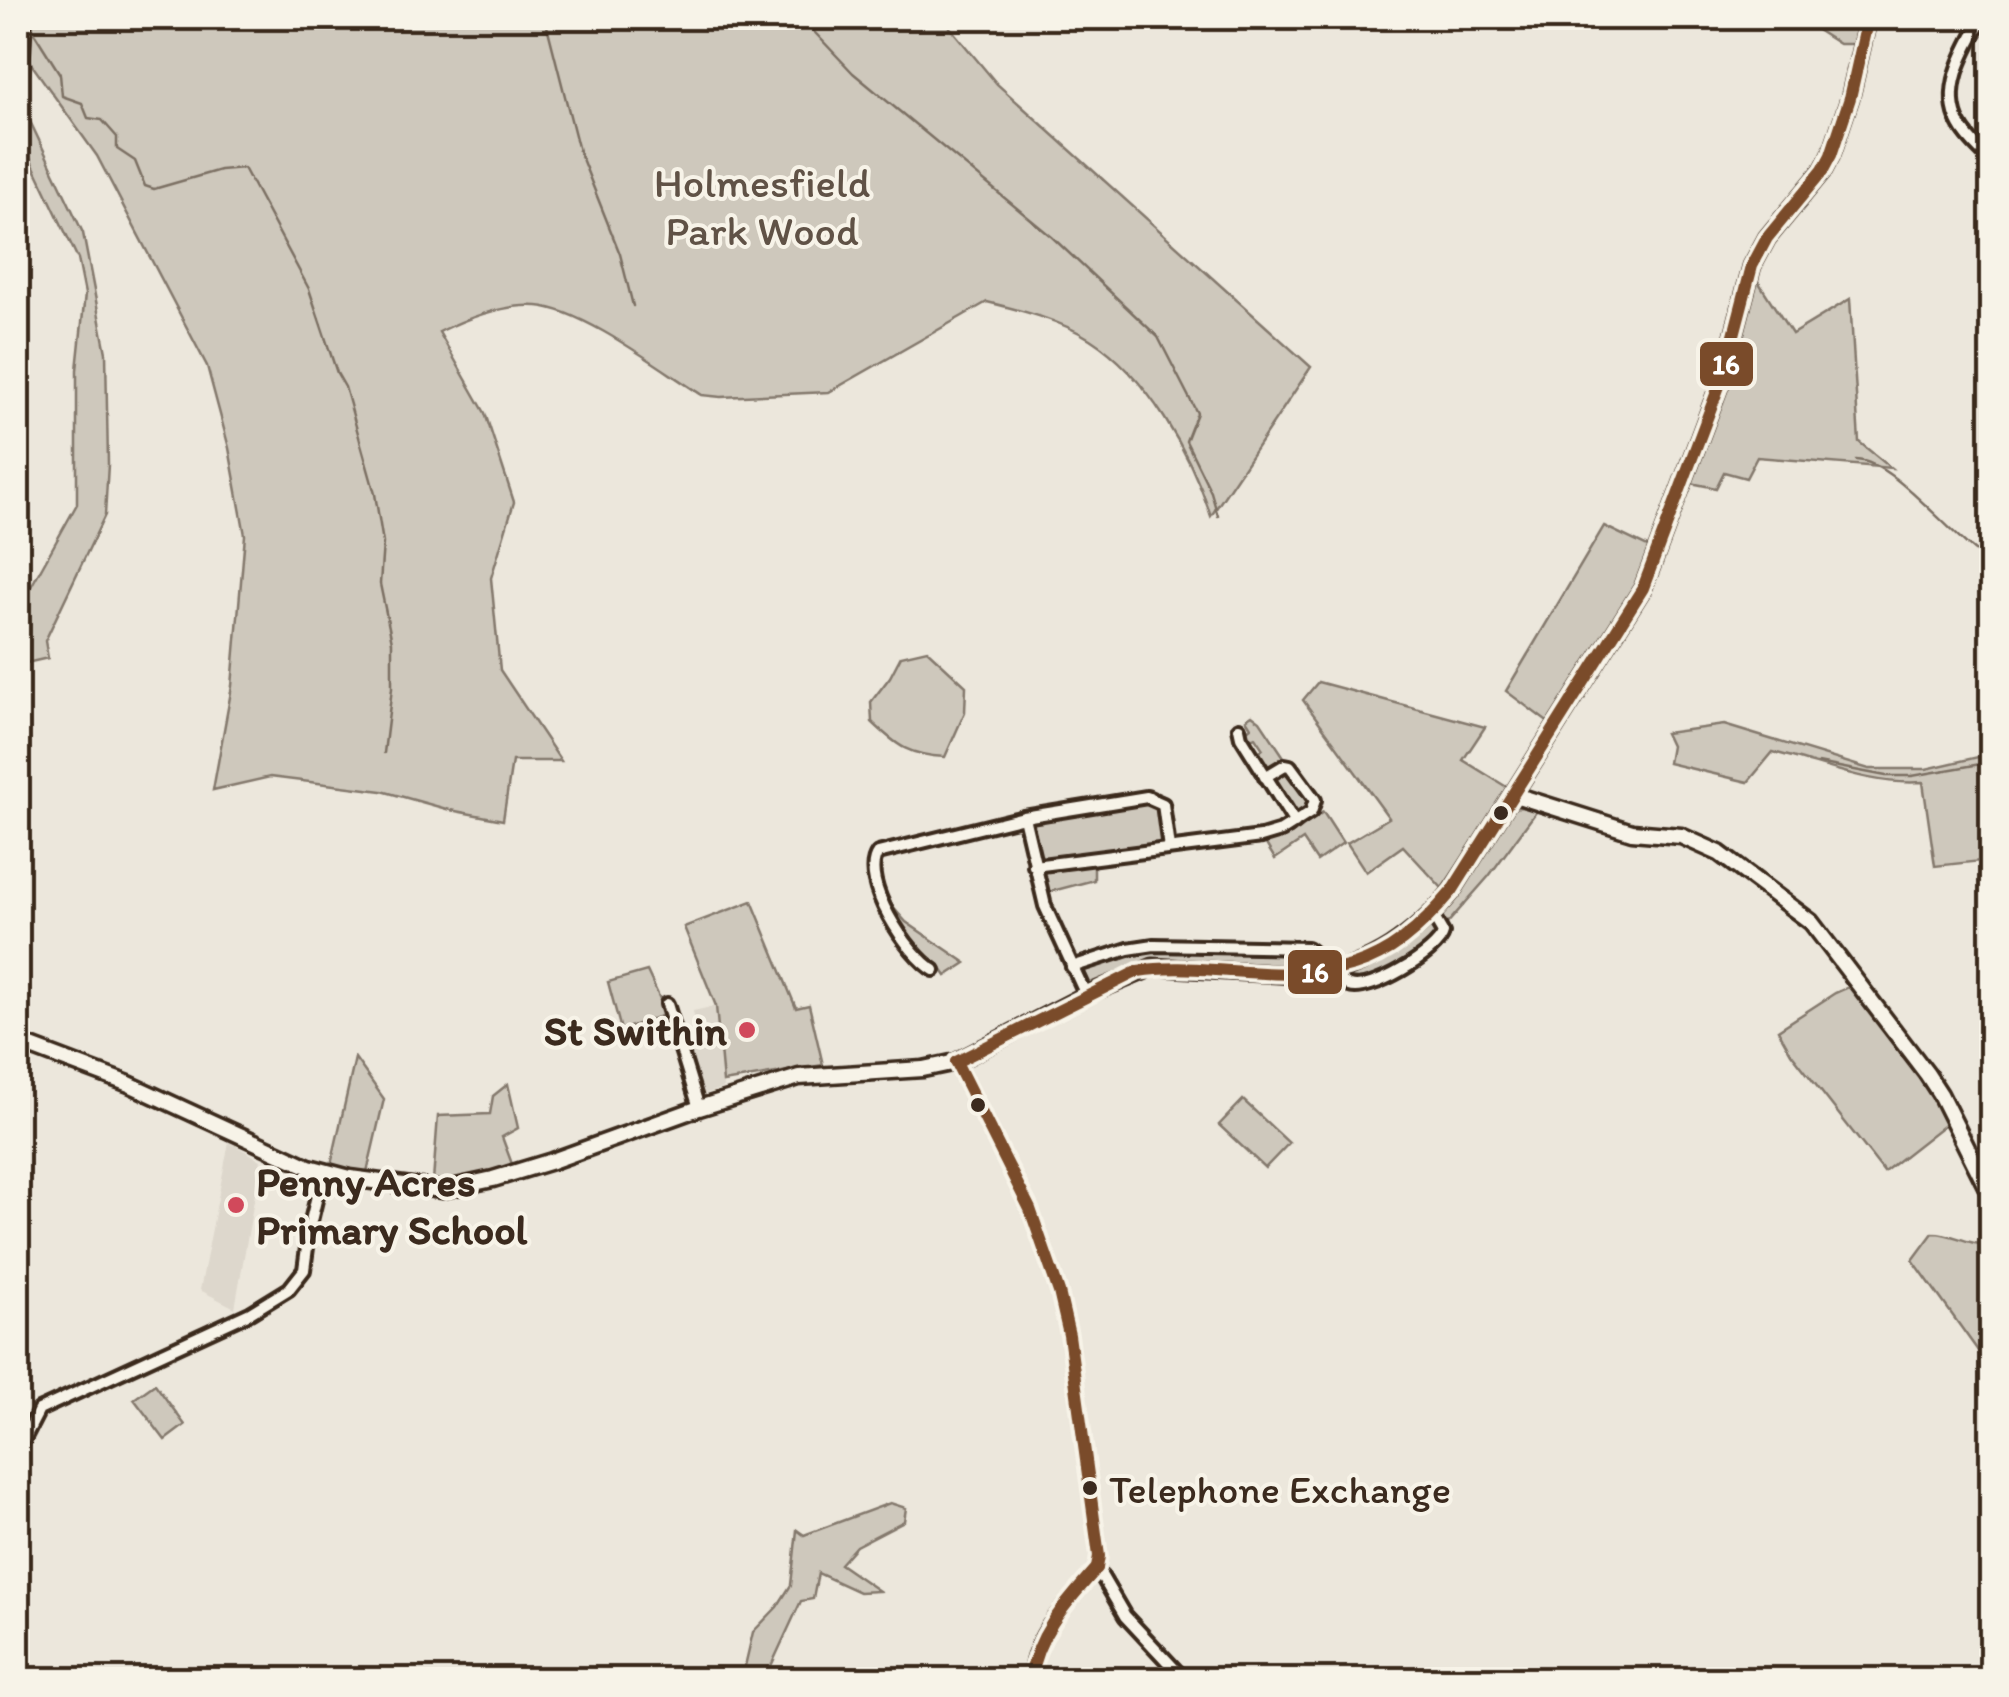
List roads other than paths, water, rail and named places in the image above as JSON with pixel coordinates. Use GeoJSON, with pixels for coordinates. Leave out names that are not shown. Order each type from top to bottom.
{"type":"FeatureCollection","features":[{"type":"Feature","properties":{"kind":"main road"},"geometry":{"type":"LineString","coordinates":[[18,1042],[129,1084],[323,1172],[423,1190],[461,1187],[552,1160],[799,1077],[923,1069],[956,1062],[1086,995],[1153,967],[1292,976],[1333,973],[1398,944],[1432,914],[1461,878],[1643,588],[1724,373],[1752,266],[1766,238],[1824,170],[1850,98],[1868,18]]}},
{"type":"Feature","properties":{"kind":"main road"},"geometry":{"type":"LineString","coordinates":[[1515,796],[1632,832],[1670,834],[1697,842],[1743,869],[1800,912],[1839,956],[1927,1074],[1992,1198]]}},
{"type":"Feature","properties":{"kind":"street"},"geometry":{"type":"LineString","coordinates":[[18,79],[22,72],[26,18]]}},
{"type":"Feature","properties":{"kind":"street"},"geometry":{"type":"LineString","coordinates":[[1982,18],[1959,66],[1953,105],[1960,126],[1992,162]]}},
{"type":"Feature","properties":{"kind":"street"},"geometry":{"type":"LineString","coordinates":[[1238,728],[1295,823]]}},
{"type":"Feature","properties":{"kind":"street"},"geometry":{"type":"LineString","coordinates":[[1034,866],[1262,837],[1295,823],[1315,806],[1311,792],[1290,766],[1265,777]]}},
{"type":"Feature","properties":{"kind":"street"},"geometry":{"type":"LineString","coordinates":[[934,970],[914,955],[890,915],[872,872],[874,856],[892,848],[1024,817],[1154,798],[1163,804],[1166,813],[1169,848]]}},
{"type":"Feature","properties":{"kind":"street"},"geometry":{"type":"LineString","coordinates":[[1024,817],[1053,926],[1086,995]]}},
{"type":"Feature","properties":{"kind":"street"},"geometry":{"type":"LineString","coordinates":[[1072,967],[1128,948],[1194,944],[1307,948],[1347,984],[1359,988],[1412,963],[1442,939],[1443,933],[1432,914]]}},
{"type":"Feature","properties":{"kind":"street"},"geometry":{"type":"LineString","coordinates":[[667,1004],[699,1108]]}},
{"type":"Feature","properties":{"kind":"street"},"geometry":{"type":"LineString","coordinates":[[956,1062],[1030,1209],[1059,1292],[1069,1336],[1100,1556],[1096,1568],[1046,1631],[1033,1655],[1030,1680]]}},
{"type":"Feature","properties":{"kind":"street"},"geometry":{"type":"LineString","coordinates":[[18,1452],[39,1410],[250,1313],[289,1290],[304,1270],[323,1172]]}},
{"type":"Feature","properties":{"kind":"street"},"geometry":{"type":"LineString","coordinates":[[1096,1568],[1124,1616],[1182,1678]]}},
{"type":"Feature","properties":{"kind":"waterway"},"geometry":{"type":"LineString","coordinates":[[545,18],[579,151],[620,254],[633,306]]}},
{"type":"Feature","properties":{"kind":"waterway"},"geometry":{"type":"LineString","coordinates":[[801,18],[853,73],[1052,237],[1158,337],[1197,413],[1186,441],[1218,516]]}},
{"type":"Feature","properties":{"kind":"waterway"},"geometry":{"type":"LineString","coordinates":[[28,23],[60,74],[62,96],[82,103],[88,118],[102,120],[117,137],[117,149],[135,161],[145,186],[154,189],[220,170],[244,168],[309,289],[345,387],[375,494],[383,543],[380,584],[392,642],[392,688],[384,753]]}},
{"type":"Feature","properties":{"kind":"waterway"},"geometry":{"type":"LineString","coordinates":[[1856,460],[1888,473],[1992,563]]}},
{"type":"Feature","properties":{"kind":"waterway"},"geometry":{"type":"LineString","coordinates":[[1818,763],[1886,776],[1912,776],[1992,762]]}},
{"type":"Feature","properties":{"kind":"place","name":"St Swithin"},"geometry":{"type":"Point","coordinates":[747,1030]}},
{"type":"Feature","properties":{"kind":"place","name":"Penny Acres Primary School"},"geometry":{"type":"Point","coordinates":[236,1205]}},
{"type":"Feature","properties":{"kind":"place","name":"Telephone Exchange"},"geometry":{"type":"Point","coordinates":[1090,1488]}},
{"type":"Feature","properties":{"kind":"park label","name":"Holmesfield Park Wood"},"geometry":{"type":"Point","coordinates":[762,206]}}]}
